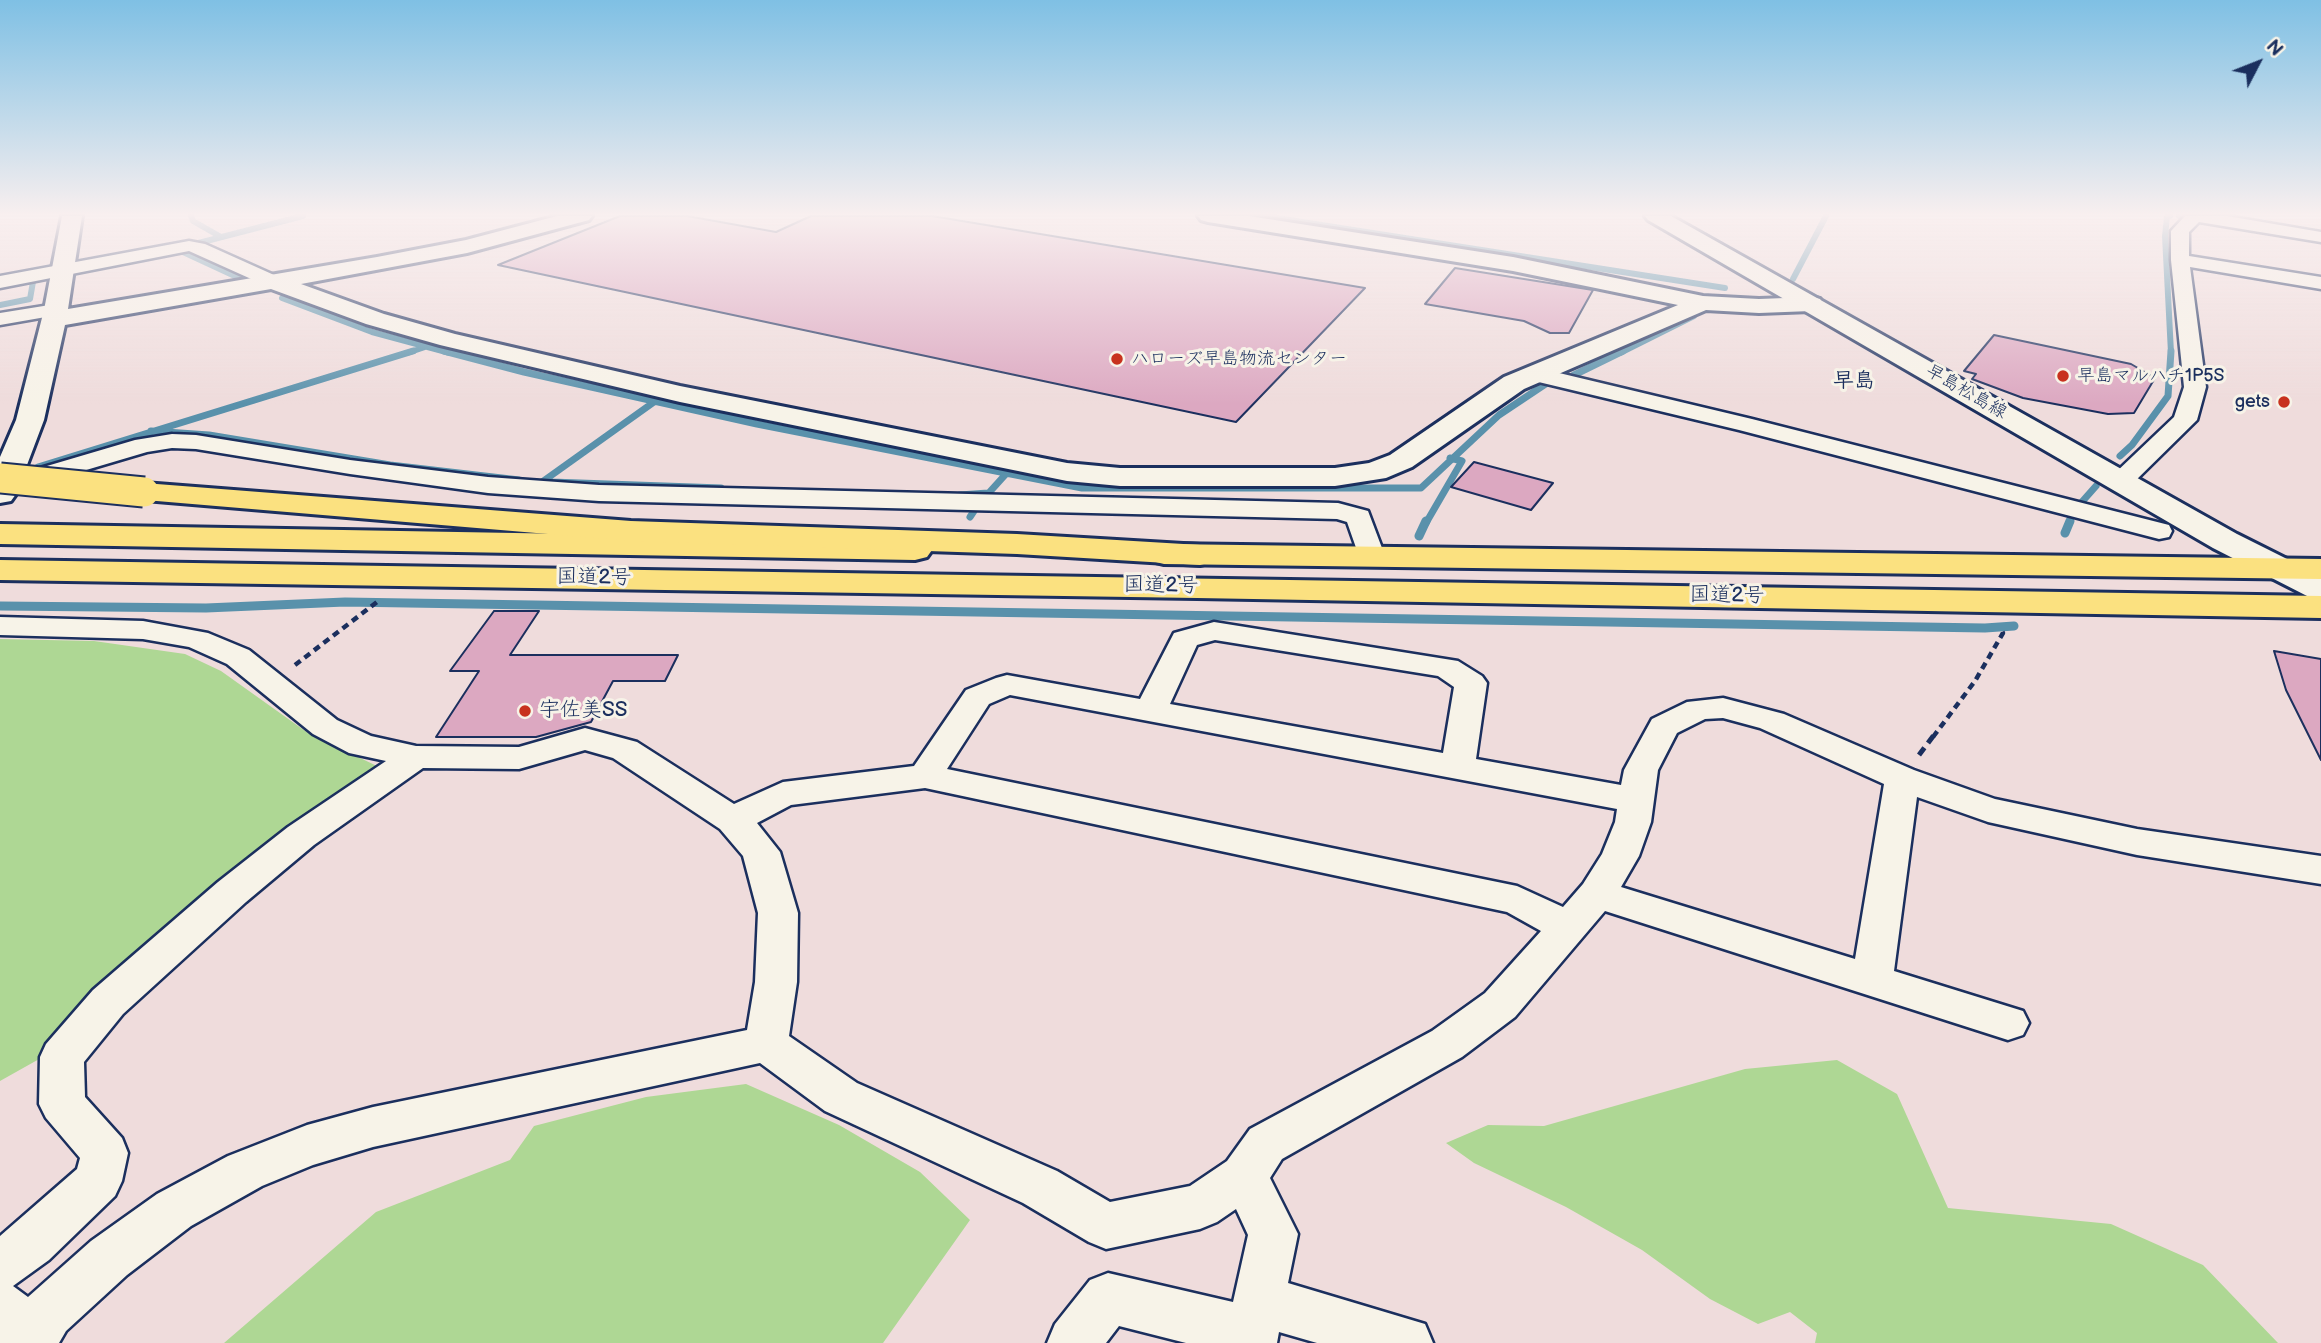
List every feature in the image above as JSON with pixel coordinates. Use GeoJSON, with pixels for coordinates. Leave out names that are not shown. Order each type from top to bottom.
{"type":"FeatureCollection","features":[{"type":"Feature","properties":{"kind":"highway"},"geometry":{"type":"LineString","coordinates":[[1,487],[144,492],[631,531],[1017,544],[1200,555]]}},
{"type":"Feature","properties":{"kind":"highway","name":"国道2号"},"geometry":{"type":"LineString","coordinates":[[0,534],[1200,555],[2321,569]]}},
{"type":"Feature","properties":{"kind":"highway","name":"国道2号"},"geometry":{"type":"LineString","coordinates":[[0,570],[1183,586],[2321,607]]}},
{"type":"Feature","properties":{"kind":"street"},"geometry":{"type":"LineString","coordinates":[[1,487],[30,420],[61,279]]}},
{"type":"Feature","properties":{"kind":"street"},"geometry":{"type":"LineString","coordinates":[[266,279],[375,319],[449,340],[680,394],[1067,472],[1120,477],[1335,477],[1375,471],[1401,461],[1514,383],[1703,303]]}},
{"type":"Feature","properties":{"kind":"street"},"geometry":{"type":"LineString","coordinates":[[0,319],[55,314],[298,279]]}},
{"type":"Feature","properties":{"kind":"street"},"geometry":{"type":"LineString","coordinates":[[1584,279],[1703,303],[1759,306],[1811,304]]}},
{"type":"Feature","properties":{"kind":"street","name":"早島松島線"},"geometry":{"type":"LineString","coordinates":[[1766,279],[2122,481],[2321,590]]}},
{"type":"Feature","properties":{"kind":"street"},"geometry":{"type":"LineString","coordinates":[[2122,481],[2185,420],[2194,387],[2182,279]]}},
{"type":"Feature","properties":{"kind":"street"},"geometry":{"type":"LineString","coordinates":[[2294,279],[2321,283]]}},
{"type":"Feature","properties":{"kind":"street"},"geometry":{"type":"LineString","coordinates":[[1534,374],[1744,424],[2159,531]]}},
{"type":"Feature","properties":{"kind":"street"},"geometry":{"type":"LineString","coordinates":[[1,487],[144,445],[172,441],[196,442],[364,469],[488,485],[599,493],[1338,511],[1359,517],[1371,556]]}},
{"type":"Feature","properties":{"kind":"street"},"geometry":{"type":"LineString","coordinates":[[0,626],[143,630],[197,639],[238,657],[325,727],[360,745],[415,757],[519,758],[585,739],[625,750],[733,820],[761,852],[778,913],[775,982],[766,1044]]}},
{"type":"Feature","properties":{"kind":"street"},"geometry":{"type":"LineString","coordinates":[[1150,711],[1185,639],[1214,631],[1447,668],[1471,683],[1458,768]]}},
{"type":"Feature","properties":{"kind":"street"},"geometry":{"type":"LineString","coordinates":[[925,776],[978,697],[1007,685],[1636,800]]}},
{"type":"Feature","properties":{"kind":"street"},"geometry":{"type":"LineString","coordinates":[[20,1329],[48,1313],[109,1258],[174,1210],[245,1171],[307,1146],[373,1127],[766,1044],[841,1097],[1040,1187],[1106,1226],[1200,1206],[1244,1177],[1266,1144],[1447,1044],[1500,1006],[1597,894],[1620,856],[1633,822],[1641,771],[1664,726],[1699,709],[1723,708],[1772,721],[1902,778],[1988,810],[2137,842],[2321,870]]}},
{"type":"Feature","properties":{"kind":"street"},"geometry":{"type":"LineString","coordinates":[[0,1268],[98,1181],[105,1153],[62,1104],[62,1057],[108,1002],[232,892],[301,836],[415,757]]}},
{"type":"Feature","properties":{"kind":"street"},"geometry":{"type":"LineString","coordinates":[[733,820],[783,794],[925,776],[1517,900],[1569,928]]}},
{"type":"Feature","properties":{"kind":"street"},"geometry":{"type":"LineString","coordinates":[[1872,980],[1902,778]]}},
{"type":"Feature","properties":{"kind":"street"},"geometry":{"type":"LineString","coordinates":[[1597,894],[2008,1023]]}},
{"type":"Feature","properties":{"kind":"street"},"geometry":{"type":"LineString","coordinates":[[1244,1177],[1273,1234],[1254,1325]]}},
{"type":"Feature","properties":{"kind":"street"},"geometry":{"type":"LineString","coordinates":[[1074,1343],[1108,1298],[1254,1325],[1406,1343]]}},
{"type":"Feature","properties":{"kind":"path"},"geometry":{"type":"LineString","coordinates":[[272,682],[370,609]]}},
{"type":"Feature","properties":{"kind":"path"},"geometry":{"type":"LineString","coordinates":[[1902,778],[1975,681],[2003,633]]}},
{"type":"Feature","properties":{"kind":"green space"},"geometry":{"type":"Polygon","coordinates":[[[0,639],[94,641],[185,654],[221,671],[308,733],[379,767],[154,934],[41,1058],[0,1081],[0,639]]]}},
{"type":"Feature","properties":{"kind":"green space"},"geometry":{"type":"Polygon","coordinates":[[[1837,1060],[1897,1094],[1948,1208],[2111,1224],[2203,1265],[2278,1343],[1815,1343],[1817,1333],[1790,1312],[1758,1324],[1710,1299],[1642,1250],[1566,1207],[1474,1163],[1446,1143],[1488,1125],[1544,1126],[1745,1069],[1837,1060]]]}},
{"type":"Feature","properties":{"kind":"green space"},"geometry":{"type":"Polygon","coordinates":[[[746,1084],[839,1125],[920,1172],[970,1220],[883,1343],[224,1343],[376,1212],[510,1160],[534,1126],[646,1097],[746,1084]]]}},
{"type":"Feature","properties":{"kind":"building","name":"ハローズ早島物流センター"},"geometry":{"type":"Polygon","coordinates":[[[562,279],[1309,279],[1365,288],[1236,422],[562,279]]]}},
{"type":"Feature","properties":{"kind":"building"},"geometry":{"type":"Polygon","coordinates":[[[1446,279],[1522,279],[1593,290],[1569,333],[1550,333],[1524,321],[1425,304],[1446,279]]]}},
{"type":"Feature","properties":{"kind":"building","name":"早島マルハチ1P5S"},"geometry":{"type":"Polygon","coordinates":[[[1994,335],[2131,364],[2155,378],[2134,413],[2108,414],[2023,398],[1972,379],[1976,374],[1964,371],[1994,335]]]}},
{"type":"Feature","properties":{"kind":"building"},"geometry":{"type":"Polygon","coordinates":[[[1474,462],[1553,483],[1531,510],[1451,487],[1474,462]]]}},
{"type":"Feature","properties":{"kind":"building"},"geometry":{"type":"Polygon","coordinates":[[[494,611],[539,611],[510,655],[678,655],[665,681],[613,681],[591,722],[536,737],[436,737],[479,671],[450,671],[494,611]]]}},
{"type":"Feature","properties":{"kind":"building"},"geometry":{"type":"Polygon","coordinates":[[[2274,651],[2321,659],[2321,760],[2286,690],[2274,651]]]}},
{"type":"Feature","properties":{"kind":"waterway"},"geometry":{"type":"LineString","coordinates":[[0,305],[30,299],[34,279]]}},
{"type":"Feature","properties":{"kind":"waterway"},"geometry":{"type":"LineString","coordinates":[[1665,279],[1725,288]]}},
{"type":"Feature","properties":{"kind":"waterway"},"geometry":{"type":"LineString","coordinates":[[2167,279],[2171,352]]}},
{"type":"Feature","properties":{"kind":"waterway"},"geometry":{"type":"LineString","coordinates":[[282,298],[372,332],[450,353]]}},
{"type":"Feature","properties":{"kind":"waterway"},"geometry":{"type":"LineString","coordinates":[[1620,353],[1694,316]]}},
{"type":"Feature","properties":{"kind":"waterway"},"geometry":{"type":"LineString","coordinates":[[413,351],[425,347]]}},
{"type":"Feature","properties":{"kind":"waterway"},"geometry":{"type":"LineString","coordinates":[[154,431],[413,351]]}},
{"type":"Feature","properties":{"kind":"waterway"},"geometry":{"type":"LineString","coordinates":[[407,353],[413,351]]}},
{"type":"Feature","properties":{"kind":"waterway"},"geometry":{"type":"LineString","coordinates":[[444,351],[524,372],[757,424],[1082,488],[1421,488],[1452,459]]}},
{"type":"Feature","properties":{"kind":"waterway"},"geometry":{"type":"LineString","coordinates":[[1574,375],[1623,351]]}},
{"type":"Feature","properties":{"kind":"waterway"},"geometry":{"type":"LineString","coordinates":[[2120,456],[2132,445],[2168,396],[2171,352]]}},
{"type":"Feature","properties":{"kind":"waterway"},"geometry":{"type":"LineString","coordinates":[[1452,459],[1499,415],[1547,383]]}},
{"type":"Feature","properties":{"kind":"waterway"},"geometry":{"type":"LineString","coordinates":[[542,482],[654,402]]}},
{"type":"Feature","properties":{"kind":"waterway"},"geometry":{"type":"LineString","coordinates":[[38,467],[154,431]]}},
{"type":"Feature","properties":{"kind":"waterway"},"geometry":{"type":"LineString","coordinates":[[154,431],[209,435],[390,465],[519,480]]}},
{"type":"Feature","properties":{"kind":"waterway"},"geometry":{"type":"LineString","coordinates":[[1426,523],[1462,461],[1452,459]]}},
{"type":"Feature","properties":{"kind":"waterway"},"geometry":{"type":"LineString","coordinates":[[986,496],[1005,475]]}},
{"type":"Feature","properties":{"kind":"waterway"},"geometry":{"type":"LineString","coordinates":[[551,482],[721,488]]}},
{"type":"Feature","properties":{"kind":"waterway"},"geometry":{"type":"LineString","coordinates":[[2073,512],[2096,486]]}},
{"type":"Feature","properties":{"kind":"waterway"},"geometry":{"type":"LineString","coordinates":[[960,495],[988,493]]}},
{"type":"Feature","properties":{"kind":"waterway"},"geometry":{"type":"LineString","coordinates":[[2065,510],[2073,512]]}},
{"type":"Feature","properties":{"kind":"waterway"},"geometry":{"type":"LineString","coordinates":[[970,517],[974,511]]}},
{"type":"Feature","properties":{"kind":"waterway"},"geometry":{"type":"LineString","coordinates":[[2069,523],[2073,512]]}},
{"type":"Feature","properties":{"kind":"waterway"},"geometry":{"type":"LineString","coordinates":[[1419,536],[1426,521]]}},
{"type":"Feature","properties":{"kind":"waterway"},"geometry":{"type":"LineString","coordinates":[[2065,533],[2070,521]]}},
{"type":"Feature","properties":{"kind":"waterway"},"geometry":{"type":"LineString","coordinates":[[0,606],[206,608],[345,602],[1985,628],[2014,626]]}},
{"type":"Feature","properties":{"kind":"place","name":"ハローズ早島物流センター"},"geometry":{"type":"Point","coordinates":[1117,359]}},
{"type":"Feature","properties":{"kind":"place","name":"早島マルハチ1P5S"},"geometry":{"type":"Point","coordinates":[2063,376]}},
{"type":"Feature","properties":{"kind":"place","name":"gets"},"geometry":{"type":"Point","coordinates":[2284,402]}},
{"type":"Feature","properties":{"kind":"place","name":"宇佐美SS"},"geometry":{"type":"Point","coordinates":[525,711]}},
{"type":"Feature","properties":{"kind":"district","name":"早島"},"geometry":{"type":"Point","coordinates":[1854,382]}}]}
